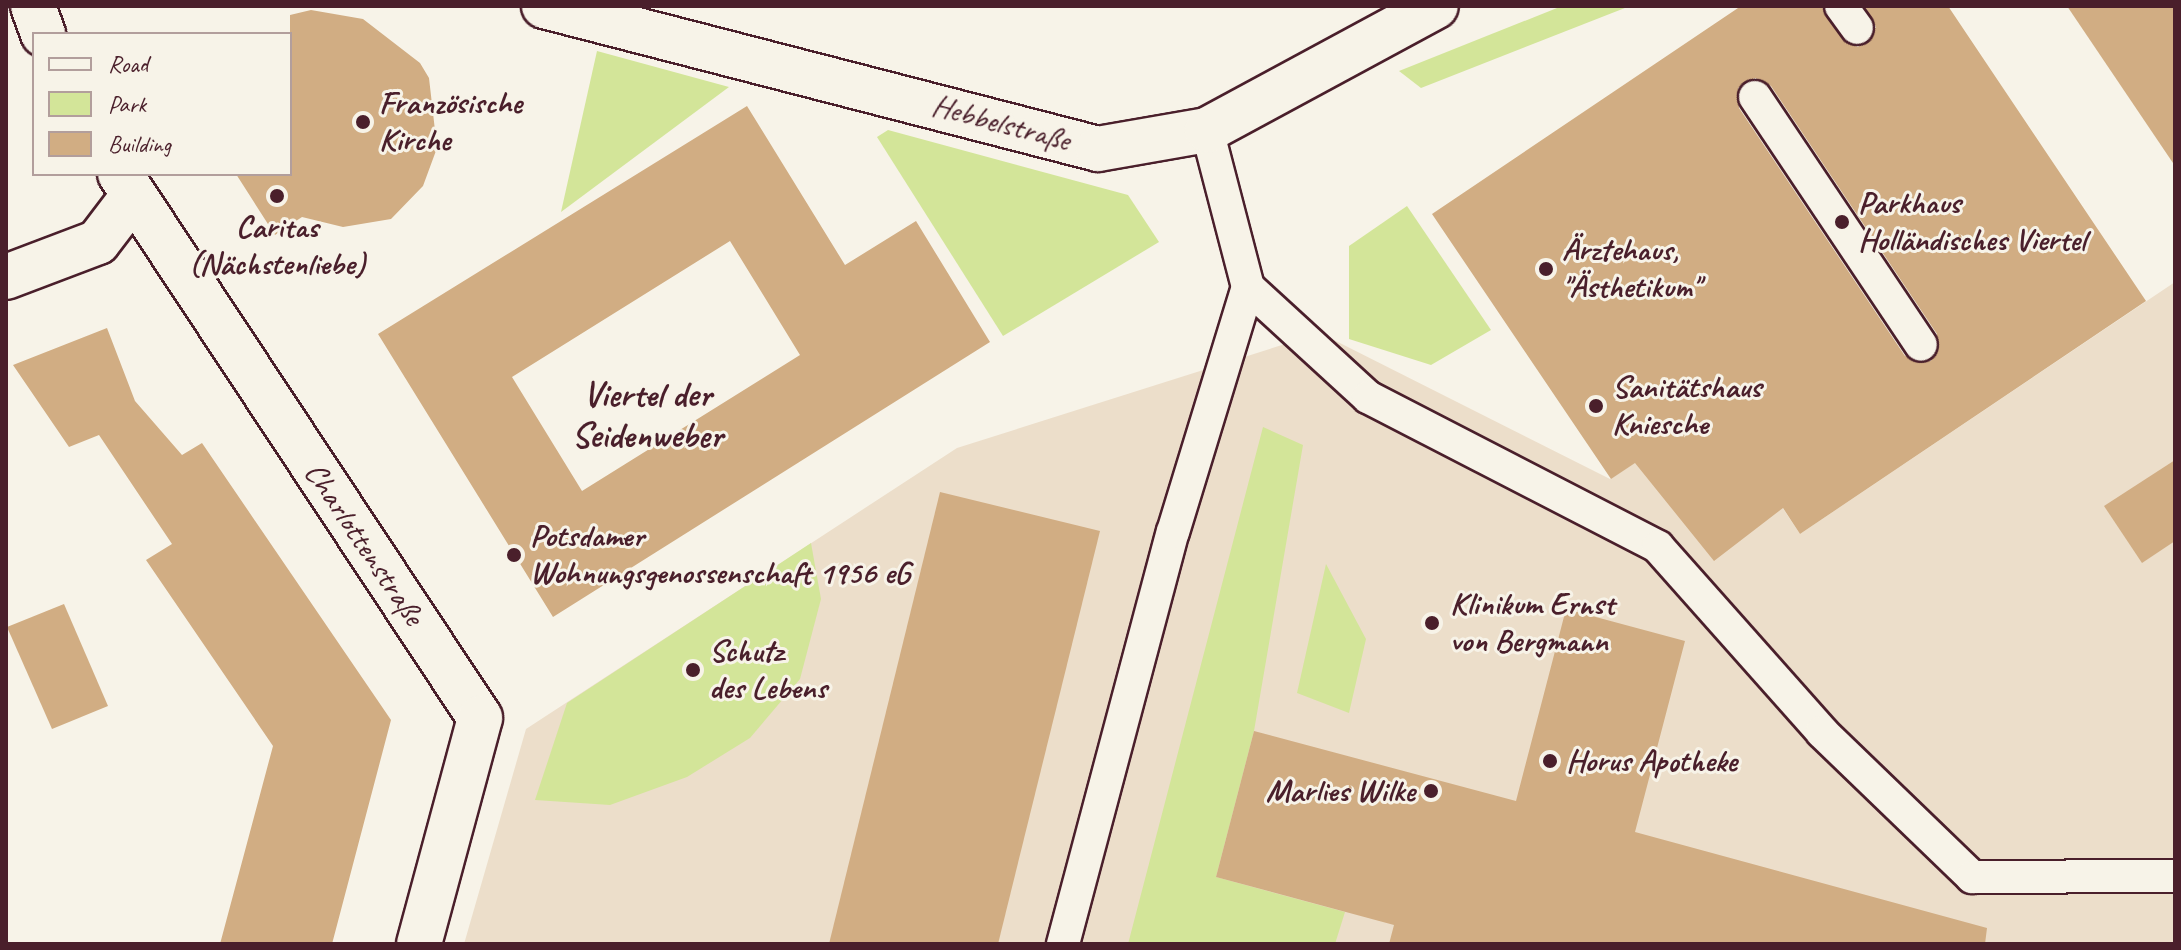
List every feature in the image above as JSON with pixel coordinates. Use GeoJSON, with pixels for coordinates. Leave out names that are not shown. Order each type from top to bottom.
{"type":"FeatureCollection","features":[{"type":"Feature","properties":{"kind":"street"},"geometry":{"type":"LineString","coordinates":[[33,6],[42,32]]}},
{"type":"Feature","properties":{"kind":"street","name":"Hebbelstraße"},"geometry":{"type":"LineString","coordinates":[[544,6],[1098,149],[1207,130],[1436,6]]}},
{"type":"Feature","properties":{"kind":"street"},"geometry":{"type":"LineString","coordinates":[[6,277],[98,242],[127,185]]}},
{"type":"Feature","properties":{"kind":"street","name":"Charlottenstraße"},"geometry":{"type":"LineString","coordinates":[[127,185],[480,718],[419,944]]}},
{"type":"Feature","properties":{"kind":"lane"},"geometry":{"type":"LineString","coordinates":[[1755,97],[1921,345]]}},
{"type":"Feature","properties":{"kind":"lane"},"geometry":{"type":"LineString","coordinates":[[1063,944],[1173,532],[1248,287],[1207,130]]}},
{"type":"Feature","properties":{"kind":"lane"},"geometry":{"type":"LineString","coordinates":[[1248,287],[1368,397],[1658,547],[1822,732],[1972,877],[2175,876]]}},
{"type":"Feature","properties":{"kind":"shaded area","name":"Klinikum Ernst von Bergmann"},"geometry":{"type":"Polygon","coordinates":[[[2175,282],[2175,944],[464,944],[526,729],[957,448],[1320,333],[1610,479],[1716,408],[1800,534],[2175,282]]]}},
{"type":"Feature","properties":{"kind":"green space"},"geometry":{"type":"Polygon","coordinates":[[[1562,6],[1630,6],[1421,88],[1399,71],[1562,6]]]}},
{"type":"Feature","properties":{"kind":"green space"},"geometry":{"type":"Polygon","coordinates":[[[597,51],[729,87],[561,212],[597,51]]]}},
{"type":"Feature","properties":{"kind":"green space"},"geometry":{"type":"Polygon","coordinates":[[[888,130],[1128,195],[1159,242],[1003,336],[877,137],[888,130]]]}},
{"type":"Feature","properties":{"kind":"green space"},"geometry":{"type":"Polygon","coordinates":[[[1407,206],[1491,330],[1431,365],[1349,339],[1349,246],[1407,206]]]}},
{"type":"Feature","properties":{"kind":"green space"},"geometry":{"type":"Polygon","coordinates":[[[1263,427],[1303,445],[1254,731],[1216,877],[1345,912],[1335,944],[1128,944],[1263,427]]]}},
{"type":"Feature","properties":{"kind":"green space"},"geometry":{"type":"Polygon","coordinates":[[[811,543],[821,599],[800,679],[750,738],[687,777],[610,805],[535,800],[567,703],[811,543]]]}},
{"type":"Feature","properties":{"kind":"green space"},"geometry":{"type":"Polygon","coordinates":[[[1326,564],[1366,639],[1349,713],[1297,693],[1326,564]]]}},
{"type":"Feature","properties":{"kind":"building","name":"Parkhaus Holländisches Viertel"},"geometry":{"type":"Polygon","coordinates":[[[1741,6],[1822,6],[1842,39],[1858,47],[1876,27],[1864,6],[1948,6],[2146,301],[1800,534],[1783,508],[1714,561],[1635,463],[1611,479],[1432,214],[1741,6]],[[1755,78],[1738,88],[1739,108],[1905,356],[1931,361],[1937,334],[1771,86],[1755,78]]]}},
{"type":"Feature","properties":{"kind":"building"},"geometry":{"type":"Polygon","coordinates":[[[2067,6],[2175,6],[2175,166],[2067,6]]]}},
{"type":"Feature","properties":{"kind":"building","name":"Französische Kirche"},"geometry":{"type":"Polygon","coordinates":[[[311,10],[363,19],[420,63],[429,78],[437,148],[423,186],[391,219],[343,227],[302,217],[275,235],[237,176],[292,176],[290,15],[311,10]]]}},
{"type":"Feature","properties":{"kind":"building"},"geometry":{"type":"Polygon","coordinates":[[[747,106],[845,265],[916,221],[990,342],[553,617],[378,334],[747,106]],[[730,241],[512,377],[582,491],[800,355],[730,241]]]}},
{"type":"Feature","properties":{"kind":"building"},"geometry":{"type":"Polygon","coordinates":[[[107,328],[135,401],[182,455],[202,443],[391,720],[332,944],[220,944],[273,746],[146,560],[172,544],[99,435],[69,447],[13,365],[107,328]]]}},
{"type":"Feature","properties":{"kind":"building"},"geometry":{"type":"Polygon","coordinates":[[[2175,460],[2175,541],[2142,563],[2104,506],[2175,460]]]}},
{"type":"Feature","properties":{"kind":"building"},"geometry":{"type":"Polygon","coordinates":[[[940,492],[1100,531],[998,944],[829,944],[940,492]]]}},
{"type":"Feature","properties":{"kind":"building"},"geometry":{"type":"Polygon","coordinates":[[[64,604],[108,706],[52,729],[7,627],[64,604]]]}},
{"type":"Feature","properties":{"kind":"building"},"geometry":{"type":"Polygon","coordinates":[[[1566,609],[1685,641],[1635,832],[1987,928],[1985,944],[1389,944],[1394,925],[1216,877],[1254,731],[1516,801],[1566,609]]]}},
{"type":"Feature","properties":{"kind":"place","name":"Französische Kirche"},"geometry":{"type":"Point","coordinates":[363,122]}},
{"type":"Feature","properties":{"kind":"place","name":"Caritas (Nächstenliebe)"},"geometry":{"type":"Point","coordinates":[277,196]}},
{"type":"Feature","properties":{"kind":"place","name":"Parkhaus Holländisches Viertel"},"geometry":{"type":"Point","coordinates":[1842,222]}},
{"type":"Feature","properties":{"kind":"place","name":"Ärztehaus, \"Ästhetikum\""},"geometry":{"type":"Point","coordinates":[1546,269]}},
{"type":"Feature","properties":{"kind":"place","name":"Sanitätshaus Kniesche"},"geometry":{"type":"Point","coordinates":[1596,406]}},
{"type":"Feature","properties":{"kind":"place","name":"Potsdamer Wohnungsgenossenschaft 1956 eG"},"geometry":{"type":"Point","coordinates":[514,555]}},
{"type":"Feature","properties":{"kind":"place","name":"Klinikum Ernst von Bergmann"},"geometry":{"type":"Point","coordinates":[1432,623]}},
{"type":"Feature","properties":{"kind":"place","name":"Schutz des Lebens"},"geometry":{"type":"Point","coordinates":[693,670]}},
{"type":"Feature","properties":{"kind":"place","name":"Horus Apotheke"},"geometry":{"type":"Point","coordinates":[1550,761]}},
{"type":"Feature","properties":{"kind":"place","name":"Marlies Wilke"},"geometry":{"type":"Point","coordinates":[1431,791]}},
{"type":"Feature","properties":{"kind":"district","name":"Viertel der Seidenweber"},"geometry":{"type":"Point","coordinates":[647,414]}}]}
